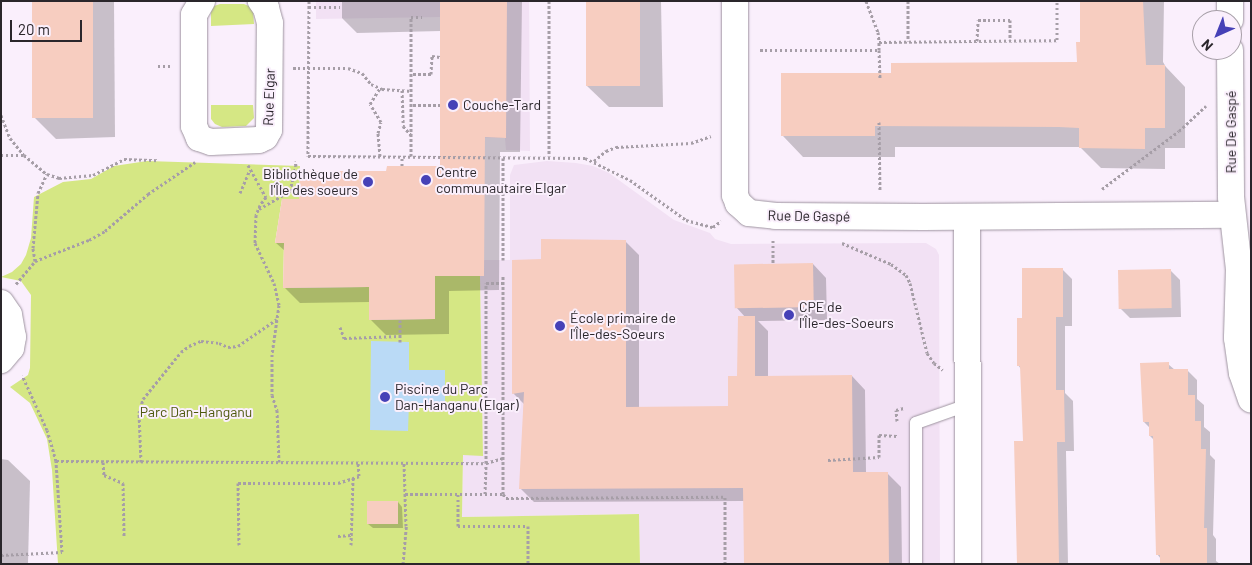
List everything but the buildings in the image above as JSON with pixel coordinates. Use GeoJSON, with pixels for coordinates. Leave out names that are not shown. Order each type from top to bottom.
{"type":"FeatureCollection","features":[{"type":"Feature","properties":{"kind":"street","name":"Rue Elgar"},"geometry":{"type":"LineString","coordinates":[[202,1],[194,14],[194,126],[199,138],[211,142],[259,140],[265,137],[268,130],[270,23],[266,8],[261,1]]}},
{"type":"Feature","properties":{"kind":"street","name":"Rue De Gaspé"},"geometry":{"type":"LineString","coordinates":[[735,1],[735,195],[742,208],[760,216],[1241,218],[1231,60]]}},
{"type":"Feature","properties":{"kind":"street"},"geometry":{"type":"LineString","coordinates":[[967,217],[968,564]]}},
{"type":"Feature","properties":{"kind":"street"},"geometry":{"type":"LineString","coordinates":[[1241,218],[1238,354],[1251,399]]}},
{"type":"Feature","properties":{"kind":"street"},"geometry":{"type":"LineString","coordinates":[[9,294],[9,315],[13,337],[11,368]]}},
{"type":"Feature","properties":{"kind":"lane"},"geometry":{"type":"LineString","coordinates":[[916,564],[916,423],[967,405]]}},
{"type":"Feature","properties":{"kind":"path"},"geometry":{"type":"LineString","coordinates":[[309,1],[308,156],[504,158],[549,156],[585,158],[630,180],[686,220],[713,227]]}},
{"type":"Feature","properties":{"kind":"path"},"geometry":{"type":"LineString","coordinates":[[549,1],[549,156]]}},
{"type":"Feature","properties":{"kind":"path"},"geometry":{"type":"LineString","coordinates":[[866,1],[878,32],[880,78]]}},
{"type":"Feature","properties":{"kind":"path"},"geometry":{"type":"LineString","coordinates":[[908,1],[908,41]]}},
{"type":"Feature","properties":{"kind":"path"},"geometry":{"type":"LineString","coordinates":[[879,42],[1057,40],[1057,1]]}},
{"type":"Feature","properties":{"kind":"path"},"geometry":{"type":"LineString","coordinates":[[309,7],[340,7]]}},
{"type":"Feature","properties":{"kind":"path"},"geometry":{"type":"LineString","coordinates":[[411,156],[413,105],[411,17],[422,17]]}},
{"type":"Feature","properties":{"kind":"path"},"geometry":{"type":"LineString","coordinates":[[977,41],[978,20],[1010,20],[1010,40]]}},
{"type":"Feature","properties":{"kind":"path"},"geometry":{"type":"LineString","coordinates":[[750,50],[879,50]]}},
{"type":"Feature","properties":{"kind":"path"},"geometry":{"type":"LineString","coordinates":[[412,74],[431,74],[432,56],[440,57]]}},
{"type":"Feature","properties":{"kind":"path"},"geometry":{"type":"LineString","coordinates":[[308,69],[356,70],[362,73],[370,84],[380,88],[412,91]]}},
{"type":"Feature","properties":{"kind":"path"},"geometry":{"type":"LineString","coordinates":[[380,88],[370,104],[381,122],[378,133],[380,156]]}},
{"type":"Feature","properties":{"kind":"path"},"geometry":{"type":"LineString","coordinates":[[402,90],[403,126],[413,136]]}},
{"type":"Feature","properties":{"kind":"path"},"geometry":{"type":"LineString","coordinates":[[413,105],[440,105]]}},
{"type":"Feature","properties":{"kind":"path"},"geometry":{"type":"LineString","coordinates":[[1097,193],[1179,131],[1206,106]]}},
{"type":"Feature","properties":{"kind":"path"},"geometry":{"type":"LineString","coordinates":[[1,115],[10,138],[24,155],[47,174],[59,178],[93,174],[124,159],[158,160]]}},
{"type":"Feature","properties":{"kind":"path"},"geometry":{"type":"LineString","coordinates":[[879,122],[880,192]]}},
{"type":"Feature","properties":{"kind":"path"},"geometry":{"type":"LineString","coordinates":[[594,161],[606,151],[616,147],[692,144],[712,136]]}},
{"type":"Feature","properties":{"kind":"path"},"geometry":{"type":"LineString","coordinates":[[1,155],[24,155]]}},
{"type":"Feature","properties":{"kind":"path"},"geometry":{"type":"LineString","coordinates":[[402,156],[402,166]]}},
{"type":"Feature","properties":{"kind":"path"},"geometry":{"type":"LineString","coordinates":[[503,260],[504,158]]}},
{"type":"Feature","properties":{"kind":"path"},"geometry":{"type":"LineString","coordinates":[[9,294],[35,261],[89,240],[105,231],[148,194],[197,160]]}},
{"type":"Feature","properties":{"kind":"path"},"geometry":{"type":"LineString","coordinates":[[246,161],[266,198],[258,210],[253,231],[254,242],[274,283],[279,304],[272,354],[272,395],[278,410],[279,462]]}},
{"type":"Feature","properties":{"kind":"path"},"geometry":{"type":"LineString","coordinates":[[258,210],[290,191],[296,166],[295,161]]}},
{"type":"Feature","properties":{"kind":"path"},"geometry":{"type":"LineString","coordinates":[[240,193],[253,165]]}},
{"type":"Feature","properties":{"kind":"path"},"geometry":{"type":"LineString","coordinates":[[35,261],[33,248],[38,193],[47,174]]}},
{"type":"Feature","properties":{"kind":"path"},"geometry":{"type":"LineString","coordinates":[[773,240],[773,264]]}},
{"type":"Feature","properties":{"kind":"path"},"geometry":{"type":"LineString","coordinates":[[835,240],[891,264],[906,275],[910,283],[927,353],[934,363],[943,370]]}},
{"type":"Feature","properties":{"kind":"path"},"geometry":{"type":"LineString","coordinates":[[503,276],[503,494]]}},
{"type":"Feature","properties":{"kind":"path"},"geometry":{"type":"LineString","coordinates":[[485,494],[486,283],[502,283]]}},
{"type":"Feature","properties":{"kind":"path"},"geometry":{"type":"LineString","coordinates":[[141,462],[139,413],[143,399],[189,346],[201,341],[231,348],[238,346],[278,319]]}},
{"type":"Feature","properties":{"kind":"path"},"geometry":{"type":"LineString","coordinates":[[400,320],[400,342]]}},
{"type":"Feature","properties":{"kind":"path"},"geometry":{"type":"LineString","coordinates":[[340,328],[344,338],[400,336]]}},
{"type":"Feature","properties":{"kind":"path"},"geometry":{"type":"LineString","coordinates":[[1,555],[62,552],[56,462],[47,430],[11,368]]}},
{"type":"Feature","properties":{"kind":"path"},"geometry":{"type":"LineString","coordinates":[[828,460],[879,457],[879,435],[897,436]]}},
{"type":"Feature","properties":{"kind":"path"},"geometry":{"type":"LineString","coordinates":[[56,462],[486,463],[503,458]]}},
{"type":"Feature","properties":{"kind":"path"},"geometry":{"type":"LineString","coordinates":[[102,462],[104,475],[123,483],[124,536]]}},
{"type":"Feature","properties":{"kind":"path"},"geometry":{"type":"LineString","coordinates":[[239,545],[238,483],[338,483],[358,476],[358,462]]}},
{"type":"Feature","properties":{"kind":"path"},"geometry":{"type":"LineString","coordinates":[[403,564],[404,462]]}},
{"type":"Feature","properties":{"kind":"path"},"geometry":{"type":"LineString","coordinates":[[351,545],[353,478]]}},
{"type":"Feature","properties":{"kind":"path"},"geometry":{"type":"LineString","coordinates":[[405,494],[503,494],[506,498],[725,497],[725,564]]}},
{"type":"Feature","properties":{"kind":"path"},"geometry":{"type":"LineString","coordinates":[[458,494],[458,526],[528,526],[528,564]]}},
{"type":"Feature","properties":{"kind":"path"},"geometry":{"type":"LineString","coordinates":[[338,536],[351,536]]}},
{"type":"Feature","properties":{"kind":"shaded area"},"geometry":{"type":"Polygon","coordinates":[[[316,1],[529,1],[530,151],[506,150],[505,138],[440,136],[440,17],[316,19],[316,1]]]}},
{"type":"Feature","properties":{"kind":"shaded area","name":"École primaire de l'Île-des-Soeurs"},"geometry":{"type":"Polygon","coordinates":[[[547,161],[593,166],[609,173],[674,220],[710,233],[715,239],[731,244],[926,243],[936,249],[939,255],[940,564],[640,564],[639,514],[462,517],[463,455],[483,455],[480,276],[435,276],[435,260],[510,260],[510,175],[514,165],[547,161]]]}},
{"type":"Feature","properties":{"kind":"green space"},"geometry":{"type":"Polygon","coordinates":[[[220,4],[244,4],[251,7],[254,24],[211,26],[211,12],[214,6],[220,4]]]}},
{"type":"Feature","properties":{"kind":"green space"},"geometry":{"type":"Polygon","coordinates":[[[211,105],[253,105],[254,118],[246,126],[222,127],[215,124],[211,119],[211,105]]]}},
{"type":"Feature","properties":{"kind":"green space","name":"Parc Dan-Hanganu"},"geometry":{"type":"Polygon","coordinates":[[[147,161],[300,166],[299,199],[282,199],[275,243],[284,243],[283,288],[369,287],[370,320],[434,319],[435,276],[480,276],[483,456],[463,455],[462,517],[639,514],[640,564],[58,564],[52,470],[47,439],[30,403],[10,387],[28,375],[30,368],[31,295],[21,281],[1,277],[12,272],[21,264],[26,255],[31,238],[34,197],[63,182],[91,179],[114,166],[147,161]]]}},
{"type":"Feature","properties":{"kind":"water"},"geometry":{"type":"Polygon","coordinates":[[[371,341],[409,342],[409,370],[445,370],[445,403],[409,403],[408,431],[370,430],[371,341]]]}},
{"type":"Feature","properties":{"kind":"place","name":"Couche-Tard"},"geometry":{"type":"Point","coordinates":[453,105]}},
{"type":"Feature","properties":{"kind":"place","name":"Centre communautaire Elgar"},"geometry":{"type":"Point","coordinates":[426,180]}},
{"type":"Feature","properties":{"kind":"place","name":"Bibliothèque de l'Île des soeurs"},"geometry":{"type":"Point","coordinates":[368,182]}},
{"type":"Feature","properties":{"kind":"place","name":"CPE de l'Île-des-Soeurs"},"geometry":{"type":"Point","coordinates":[789,315]}},
{"type":"Feature","properties":{"kind":"place","name":"École primaire de l'Île-des-Soeurs"},"geometry":{"type":"Point","coordinates":[560,326]}},
{"type":"Feature","properties":{"kind":"place","name":"Piscine du Parc Dan-Hanganu (Elgar)"},"geometry":{"type":"Point","coordinates":[385,397]}}]}
